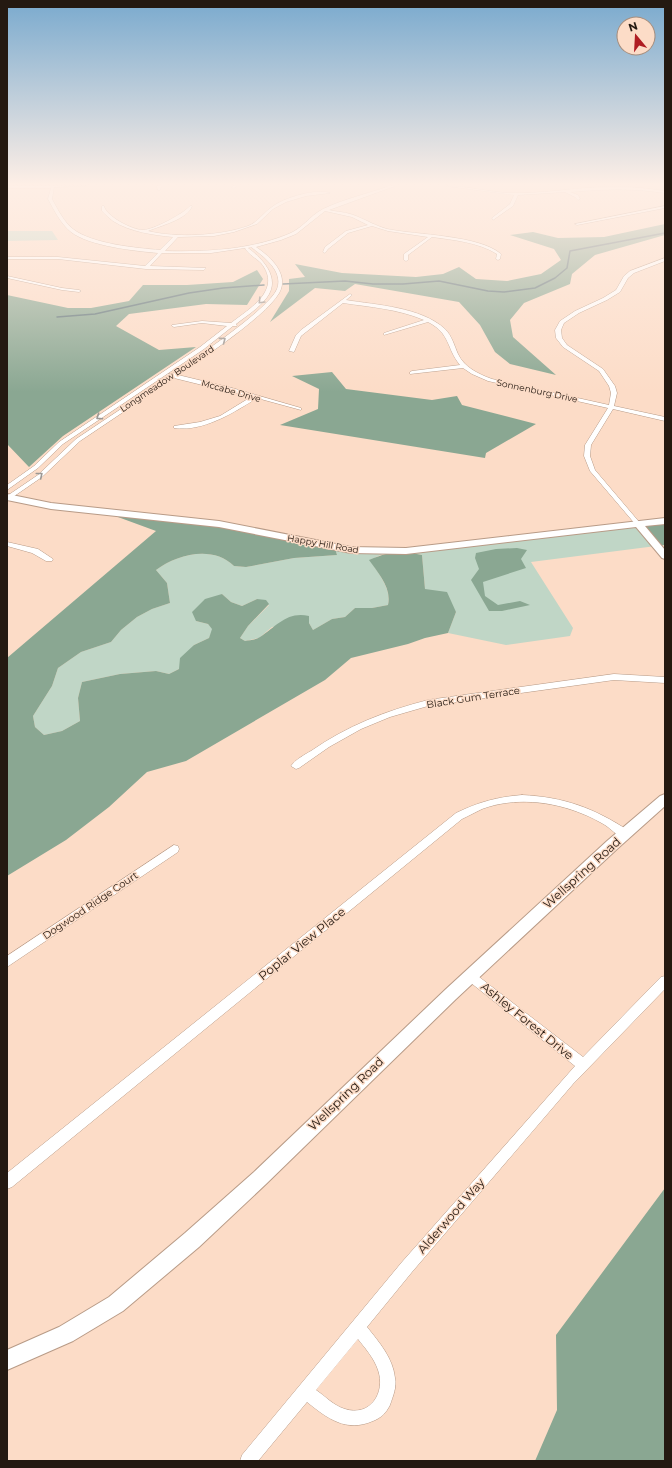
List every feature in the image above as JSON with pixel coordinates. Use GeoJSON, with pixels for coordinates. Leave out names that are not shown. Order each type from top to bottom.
{"type":"FeatureCollection","features":[{"type":"Feature","properties":{"kind":"street"},"geometry":{"type":"LineString","coordinates":[[146,268],[159,255]]}},
{"type":"Feature","properties":{"kind":"street","name":"Longmeadow Boulevard"},"geometry":{"type":"LineString","coordinates":[[7,495],[67,438],[233,325],[262,301],[268,292],[270,285],[269,276],[266,267],[253,255]]}},
{"type":"Feature","properties":{"kind":"street","name":"Longmeadow Boulevard"},"geometry":{"type":"LineString","coordinates":[[7,495],[40,476],[78,440],[242,326],[271,302],[279,287],[279,278],[272,264],[261,255]]}},
{"type":"Feature","properties":{"kind":"street"},"geometry":{"type":"LineString","coordinates":[[406,260],[407,255]]}},
{"type":"Feature","properties":{"kind":"street"},"geometry":{"type":"LineString","coordinates":[[498,255],[498,259]]}},
{"type":"Feature","properties":{"kind":"street"},"geometry":{"type":"LineString","coordinates":[[7,258],[58,258],[146,268],[204,269]]}},
{"type":"Feature","properties":{"kind":"street"},"geometry":{"type":"LineString","coordinates":[[665,259],[632,272],[618,291],[606,299],[577,312],[562,322],[558,330],[559,338],[565,346],[601,370],[609,380],[614,394],[611,407],[588,445],[587,456],[592,470],[665,556]]}},
{"type":"Feature","properties":{"kind":"street"},"geometry":{"type":"LineString","coordinates":[[7,277],[62,290],[79,291]]}},
{"type":"Feature","properties":{"kind":"street"},"geometry":{"type":"LineString","coordinates":[[292,351],[299,335],[303,331],[350,295]]}},
{"type":"Feature","properties":{"kind":"street","name":"Sonnenburg Drive"},"geometry":{"type":"LineString","coordinates":[[342,301],[401,312],[428,320],[439,326],[446,332],[455,355],[464,366],[481,377],[498,383],[665,418]]}},
{"type":"Feature","properties":{"kind":"street"},"geometry":{"type":"LineString","coordinates":[[386,334],[428,320]]}},
{"type":"Feature","properties":{"kind":"street"},"geometry":{"type":"LineString","coordinates":[[174,326],[202,322],[242,326]]}},
{"type":"Feature","properties":{"kind":"street"},"geometry":{"type":"LineString","coordinates":[[412,373],[464,366]]}},
{"type":"Feature","properties":{"kind":"street","name":"Mccabe Drive"},"geometry":{"type":"LineString","coordinates":[[163,374],[230,389],[299,409]]}},
{"type":"Feature","properties":{"kind":"street"},"geometry":{"type":"LineString","coordinates":[[176,428],[201,424],[222,417],[255,397]]}},
{"type":"Feature","properties":{"kind":"street","name":"Happy Hill Road"},"geometry":{"type":"LineString","coordinates":[[7,495],[51,506],[219,524],[340,549],[369,552],[406,552],[665,521]]}},
{"type":"Feature","properties":{"kind":"street"},"geometry":{"type":"LineString","coordinates":[[7,544],[35,550],[49,558]]}},
{"type":"Feature","properties":{"kind":"street","name":"Black Gum Terrace"},"geometry":{"type":"LineString","coordinates":[[296,766],[334,740],[366,723],[398,711],[422,705],[614,677],[638,677],[665,680]]}},
{"type":"Feature","properties":{"kind":"street","name":"Poplar View Place"},"geometry":{"type":"LineString","coordinates":[[7,1182],[459,816],[471,809],[485,804],[512,799],[558,802],[587,811],[603,819],[625,834]]}},
{"type":"Feature","properties":{"kind":"street","name":"Wellspring Road"},"geometry":{"type":"LineString","coordinates":[[7,1360],[66,1334],[116,1304],[192,1240],[260,1178],[470,976],[665,799]]}},
{"type":"Feature","properties":{"kind":"street","name":"Dogwood Ridge Court"},"geometry":{"type":"LineString","coordinates":[[7,962],[174,849]]}},
{"type":"Feature","properties":{"kind":"street","name":"Ashley Forest Drive"},"geometry":{"type":"LineString","coordinates":[[470,976],[583,1066]]}},
{"type":"Feature","properties":{"kind":"street","name":"Alderwood Way"},"geometry":{"type":"LineString","coordinates":[[248,1461],[407,1267],[569,1080],[665,981]]}},
{"type":"Feature","properties":{"kind":"street"},"geometry":{"type":"LineString","coordinates":[[306,1391],[326,1408],[346,1418],[364,1418],[379,1409],[387,1393],[388,1375],[371,1343],[358,1327]]}},
{"type":"Feature","properties":{"kind":"green space"},"geometry":{"type":"Polygon","coordinates":[[[558,255],[597,255],[572,274],[570,284],[524,303],[510,320],[513,337],[556,375],[510,364],[495,352],[480,325],[459,302],[355,284],[345,291],[315,288],[270,322],[289,291],[289,279],[305,277],[295,264],[342,273],[416,277],[443,274],[459,267],[476,279],[507,281],[541,274],[561,260],[558,255]]]}},
{"type":"Feature","properties":{"kind":"green space"},"geometry":{"type":"Polygon","coordinates":[[[257,270],[263,279],[247,305],[206,304],[129,314],[116,326],[159,350],[196,347],[63,436],[29,467],[7,444],[7,295],[68,308],[91,308],[129,301],[143,285],[187,285],[233,282],[257,270]]]}},
{"type":"Feature","properties":{"kind":"green space"},"geometry":{"type":"Polygon","coordinates":[[[332,372],[346,389],[432,400],[457,396],[462,405],[536,424],[486,453],[485,458],[280,425],[318,409],[319,389],[292,376],[332,372]]]}},
{"type":"Feature","properties":{"kind":"green space"},"geometry":{"type":"Polygon","coordinates":[[[107,513],[190,520],[335,548],[337,555],[294,558],[246,567],[234,566],[225,559],[216,556],[195,554],[184,556],[165,564],[156,570],[167,583],[170,603],[152,609],[137,617],[121,630],[111,642],[81,652],[58,668],[52,686],[33,716],[35,727],[44,735],[62,731],[80,721],[78,698],[82,682],[120,674],[156,671],[169,674],[179,669],[180,658],[194,645],[209,638],[212,629],[208,624],[196,621],[192,612],[205,599],[222,594],[231,602],[242,606],[257,599],[266,600],[269,604],[248,626],[240,638],[245,641],[258,638],[283,620],[294,616],[309,616],[309,623],[313,630],[332,619],[345,617],[355,608],[372,608],[388,605],[389,599],[386,587],[380,575],[369,560],[389,553],[407,552],[422,555],[425,589],[447,592],[456,612],[448,633],[351,658],[325,680],[186,761],[147,772],[109,807],[66,840],[7,876],[7,658],[156,531],[107,513]]]}},
{"type":"Feature","properties":{"kind":"green space"},"geometry":{"type":"Polygon","coordinates":[[[665,521],[665,545],[656,546],[638,524],[665,521]]]}},
{"type":"Feature","properties":{"kind":"green space"},"geometry":{"type":"Polygon","coordinates":[[[638,524],[656,546],[531,562],[573,628],[570,636],[506,645],[448,633],[456,612],[425,589],[422,555],[406,551],[638,524]]]}},
{"type":"Feature","properties":{"kind":"green space"},"geometry":{"type":"Polygon","coordinates":[[[335,548],[387,552],[370,560],[386,587],[389,599],[388,605],[372,608],[355,608],[345,617],[332,619],[313,630],[309,623],[272,627],[259,638],[245,641],[240,638],[248,626],[269,605],[257,599],[242,606],[231,602],[222,594],[196,621],[208,624],[213,629],[209,638],[194,645],[179,669],[169,674],[156,671],[120,674],[82,682],[78,698],[80,721],[62,731],[44,735],[35,727],[33,716],[52,686],[58,668],[81,652],[111,642],[121,630],[137,617],[152,609],[170,603],[167,583],[156,570],[165,564],[184,556],[206,554],[225,559],[234,566],[246,567],[294,558],[337,555],[335,548]]]}},
{"type":"Feature","properties":{"kind":"green space"},"geometry":{"type":"Polygon","coordinates":[[[517,548],[527,550],[521,559],[526,568],[483,582],[485,596],[498,605],[520,601],[530,605],[502,611],[489,611],[471,580],[479,569],[475,558],[476,553],[496,549],[517,548]]]}},
{"type":"Feature","properties":{"kind":"green space"},"geometry":{"type":"Polygon","coordinates":[[[665,1188],[665,1461],[535,1461],[557,1410],[556,1335],[665,1188]]]}},
{"type":"Feature","properties":{"kind":"waterway"},"geometry":{"type":"LineString","coordinates":[[283,284],[345,281],[373,284],[403,284],[439,281],[488,291],[504,292],[535,288],[555,278],[567,268],[569,255]]}},
{"type":"Feature","properties":{"kind":"waterway"},"geometry":{"type":"LineString","coordinates":[[57,317],[95,314],[189,293],[223,288],[264,285]]}}]}
